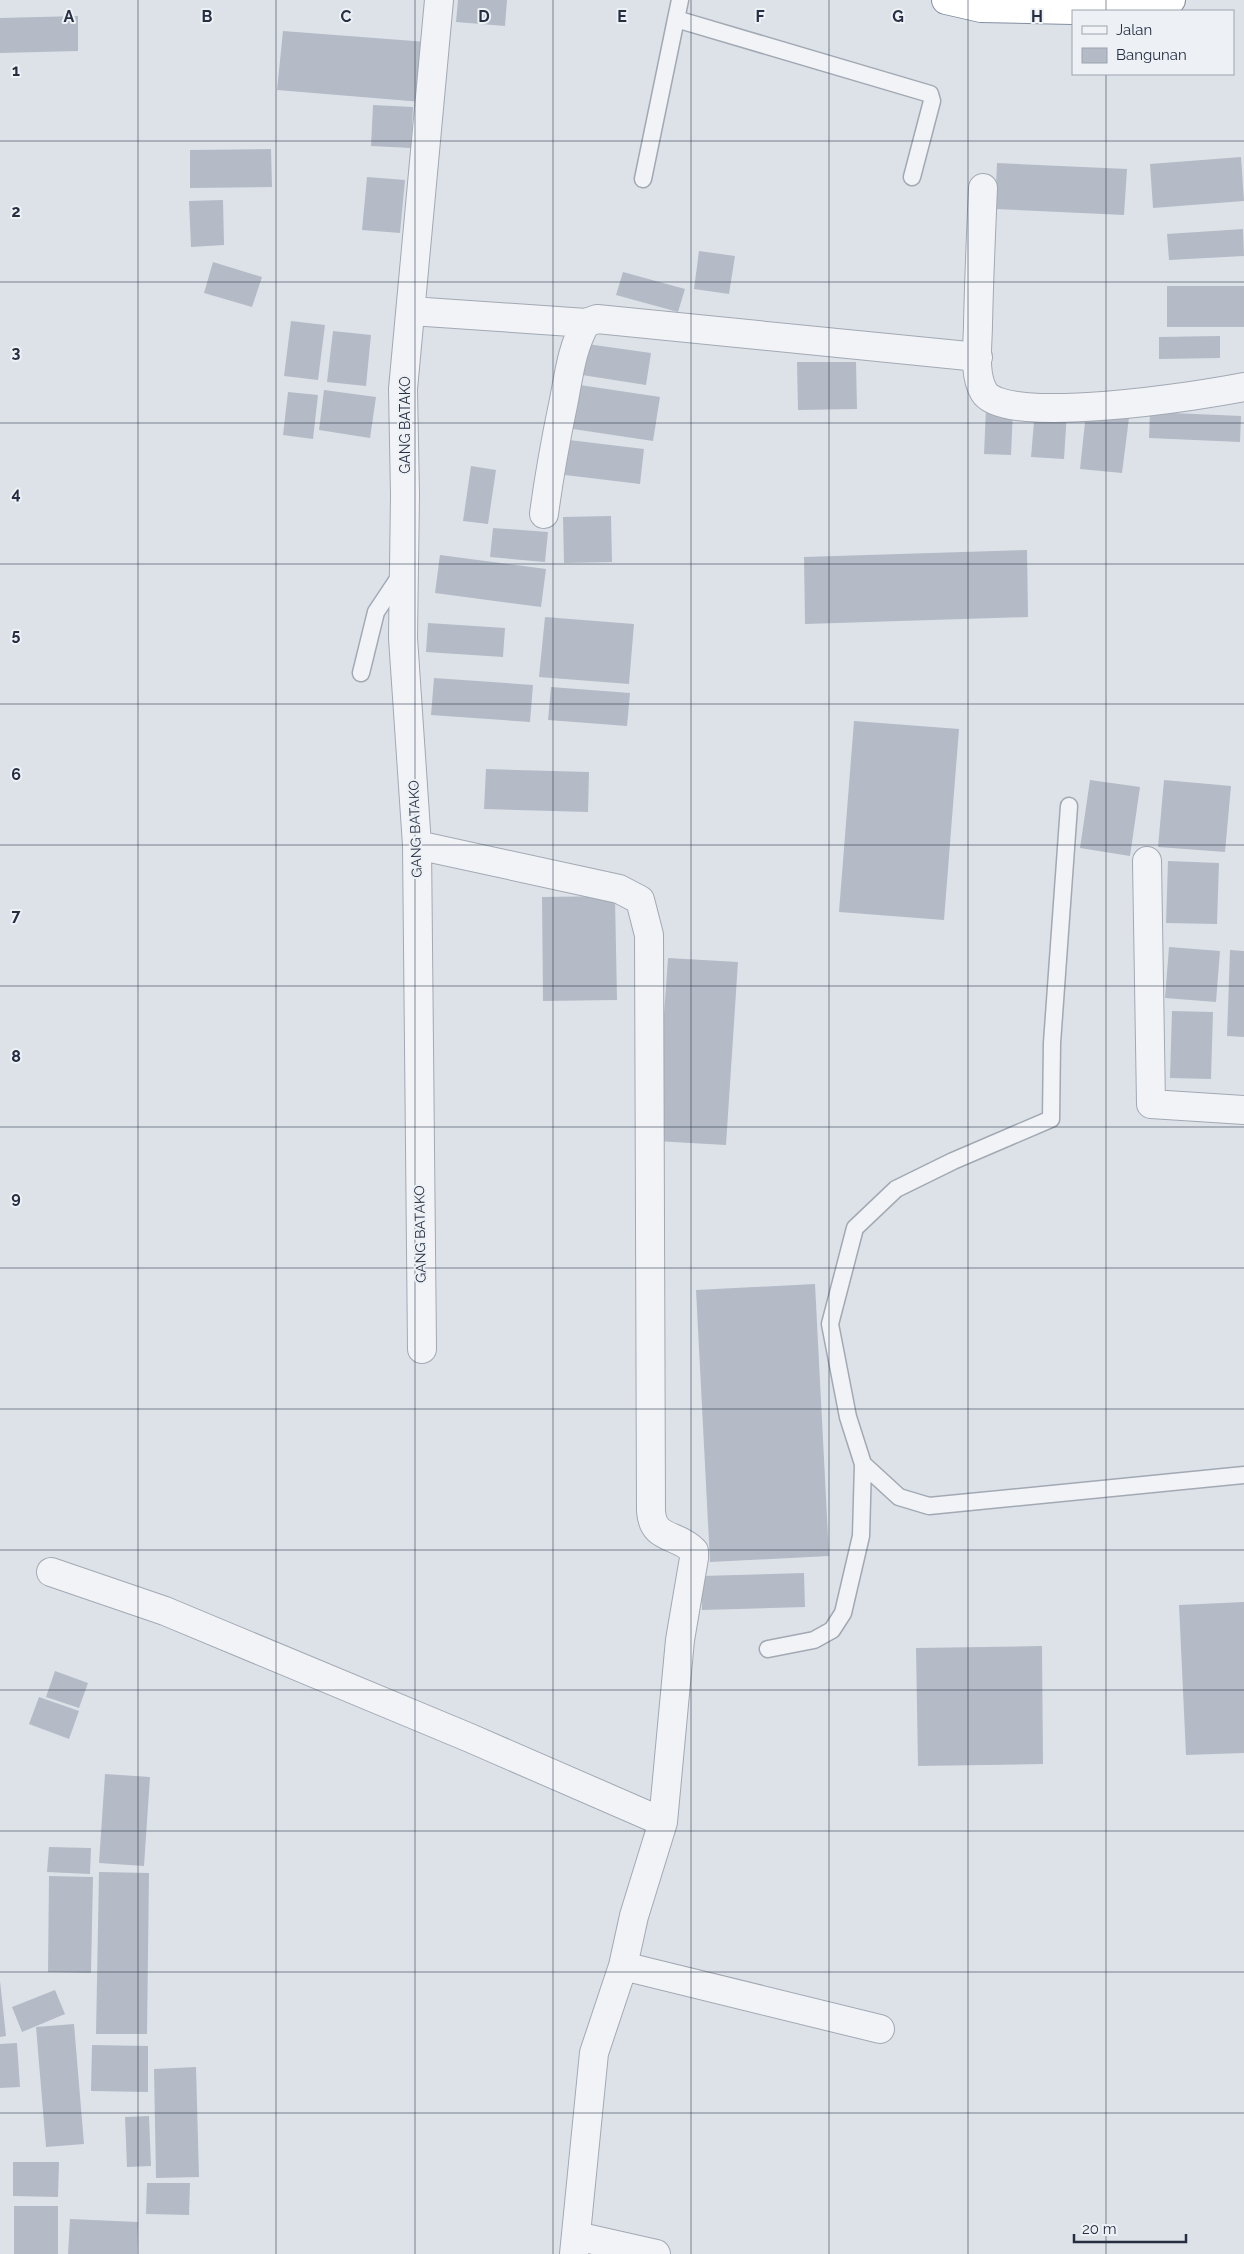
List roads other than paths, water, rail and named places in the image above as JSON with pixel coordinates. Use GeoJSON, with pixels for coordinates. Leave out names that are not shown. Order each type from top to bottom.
{"type":"FeatureCollection","features":[{"type":"Feature","properties":{"kind":"highway"},"geometry":{"type":"LineString","coordinates":[[946,0],[981,8],[1072,10],[1171,0]]}},
{"type":"Feature","properties":{"kind":"street","name":"GANG BATAKO"},"geometry":{"type":"LineString","coordinates":[[422,1349],[417,845],[403,638],[405,495],[402,389],[411,311],[439,0]]}},
{"type":"Feature","properties":{"kind":"street"},"geometry":{"type":"LineString","coordinates":[[983,188],[979,258],[978,357],[979,381],[984,394],[1000,403],[1021,406],[1135,404],[1202,396],[1244,387]]}},
{"type":"Feature","properties":{"kind":"street"},"geometry":{"type":"LineString","coordinates":[[411,311],[586,323],[597,319],[978,357]]}},
{"type":"Feature","properties":{"kind":"street"},"geometry":{"type":"LineString","coordinates":[[544,514],[572,358],[577,337],[586,323]]}},
{"type":"Feature","properties":{"kind":"street"},"geometry":{"type":"LineString","coordinates":[[417,845],[619,889],[640,900],[646,916],[649,935],[650,1511],[652,1522],[658,1531],[688,1544],[694,1550],[680,1640],[663,1822],[634,1916],[623,1966],[594,2054],[575,2245],[656,2254]]}},
{"type":"Feature","properties":{"kind":"street"},"geometry":{"type":"LineString","coordinates":[[1147,861],[1151,1104],[1244,1110]]}},
{"type":"Feature","properties":{"kind":"street"},"geometry":{"type":"LineString","coordinates":[[51,1572],[164,1611],[470,1738],[663,1822]]}},
{"type":"Feature","properties":{"kind":"street"},"geometry":{"type":"LineString","coordinates":[[623,1966],[880,2029]]}},
{"type":"Feature","properties":{"kind":"lane"},"geometry":{"type":"LineString","coordinates":[[643,179],[680,0]]}},
{"type":"Feature","properties":{"kind":"lane"},"geometry":{"type":"LineString","coordinates":[[676,19],[930,94],[932,101],[912,177]]}},
{"type":"Feature","properties":{"kind":"lane"},"geometry":{"type":"LineString","coordinates":[[360,673],[376,612],[404,570]]}},
{"type":"Feature","properties":{"kind":"lane"},"geometry":{"type":"LineString","coordinates":[[768,1649],[814,1640],[832,1630],[843,1612],[861,1536],[863,1464],[848,1417],[830,1324],[855,1228],[896,1190],[952,1161],[1051,1119],[1052,1042],[1069,806]]}},
{"type":"Feature","properties":{"kind":"lane"},"geometry":{"type":"LineString","coordinates":[[863,1464],[899,1497],[929,1506],[1244,1475]]}}]}
